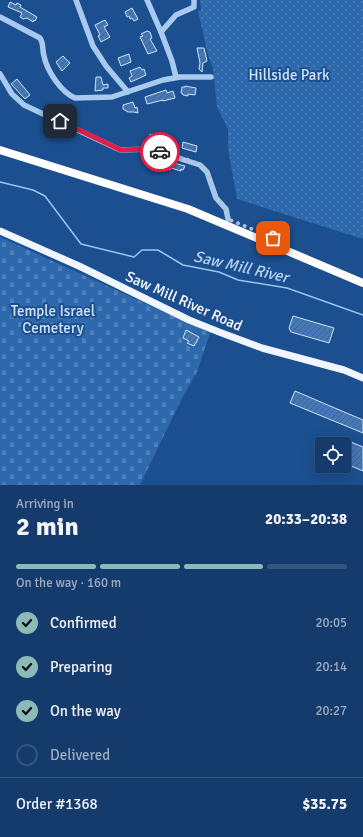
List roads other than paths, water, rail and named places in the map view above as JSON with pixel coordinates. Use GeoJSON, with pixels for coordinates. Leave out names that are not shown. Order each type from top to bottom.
{"type":"FeatureCollection","features":[{"type":"Feature","properties":{"kind":"highway"},"geometry":{"type":"LineString","coordinates":[[0,144],[158,193],[228,219],[363,277]]}},
{"type":"Feature","properties":{"kind":"highway"},"geometry":{"type":"LineString","coordinates":[[0,150],[172,203],[363,283]]}},
{"type":"Feature","properties":{"kind":"main road","name":"Saw Mill River Road"},"geometry":{"type":"LineString","coordinates":[[0,231],[79,266],[189,320],[262,348],[344,370],[363,378]]}},
{"type":"Feature","properties":{"kind":"street"},"geometry":{"type":"LineString","coordinates":[[76,0],[93,46],[106,66],[128,92]]}},
{"type":"Feature","properties":{"kind":"street"},"geometry":{"type":"LineString","coordinates":[[147,0],[172,61],[176,77]]}},
{"type":"Feature","properties":{"kind":"street"},"geometry":{"type":"LineString","coordinates":[[161,32],[176,15],[194,7],[194,0]]}},
{"type":"Feature","properties":{"kind":"street"},"geometry":{"type":"LineString","coordinates":[[0,17],[40,38],[43,42],[46,62],[58,84],[69,96],[75,98],[112,97],[176,77],[212,77]]}},
{"type":"Feature","properties":{"kind":"street"},"geometry":{"type":"LineString","coordinates":[[0,70],[0,74],[12,94],[24,105],[121,150],[150,149],[200,165],[207,172],[216,198],[226,210],[228,219]]}},
{"type":"Feature","properties":{"kind":"waterway","name":"Saw Mill River"},"geometry":{"type":"LineString","coordinates":[[0,182],[33,190],[45,196],[81,244],[134,257],[142,250],[158,250],[183,265],[219,272],[238,280],[287,288],[363,315]]}},
{"type":"Feature","properties":{"kind":"park label","name":"Hillside Park"},"geometry":{"type":"Point","coordinates":[289,75]}},
{"type":"Feature","properties":{"kind":"park label","name":"Temple Israel Cemetery"},"geometry":{"type":"Point","coordinates":[53,320]}}]}
